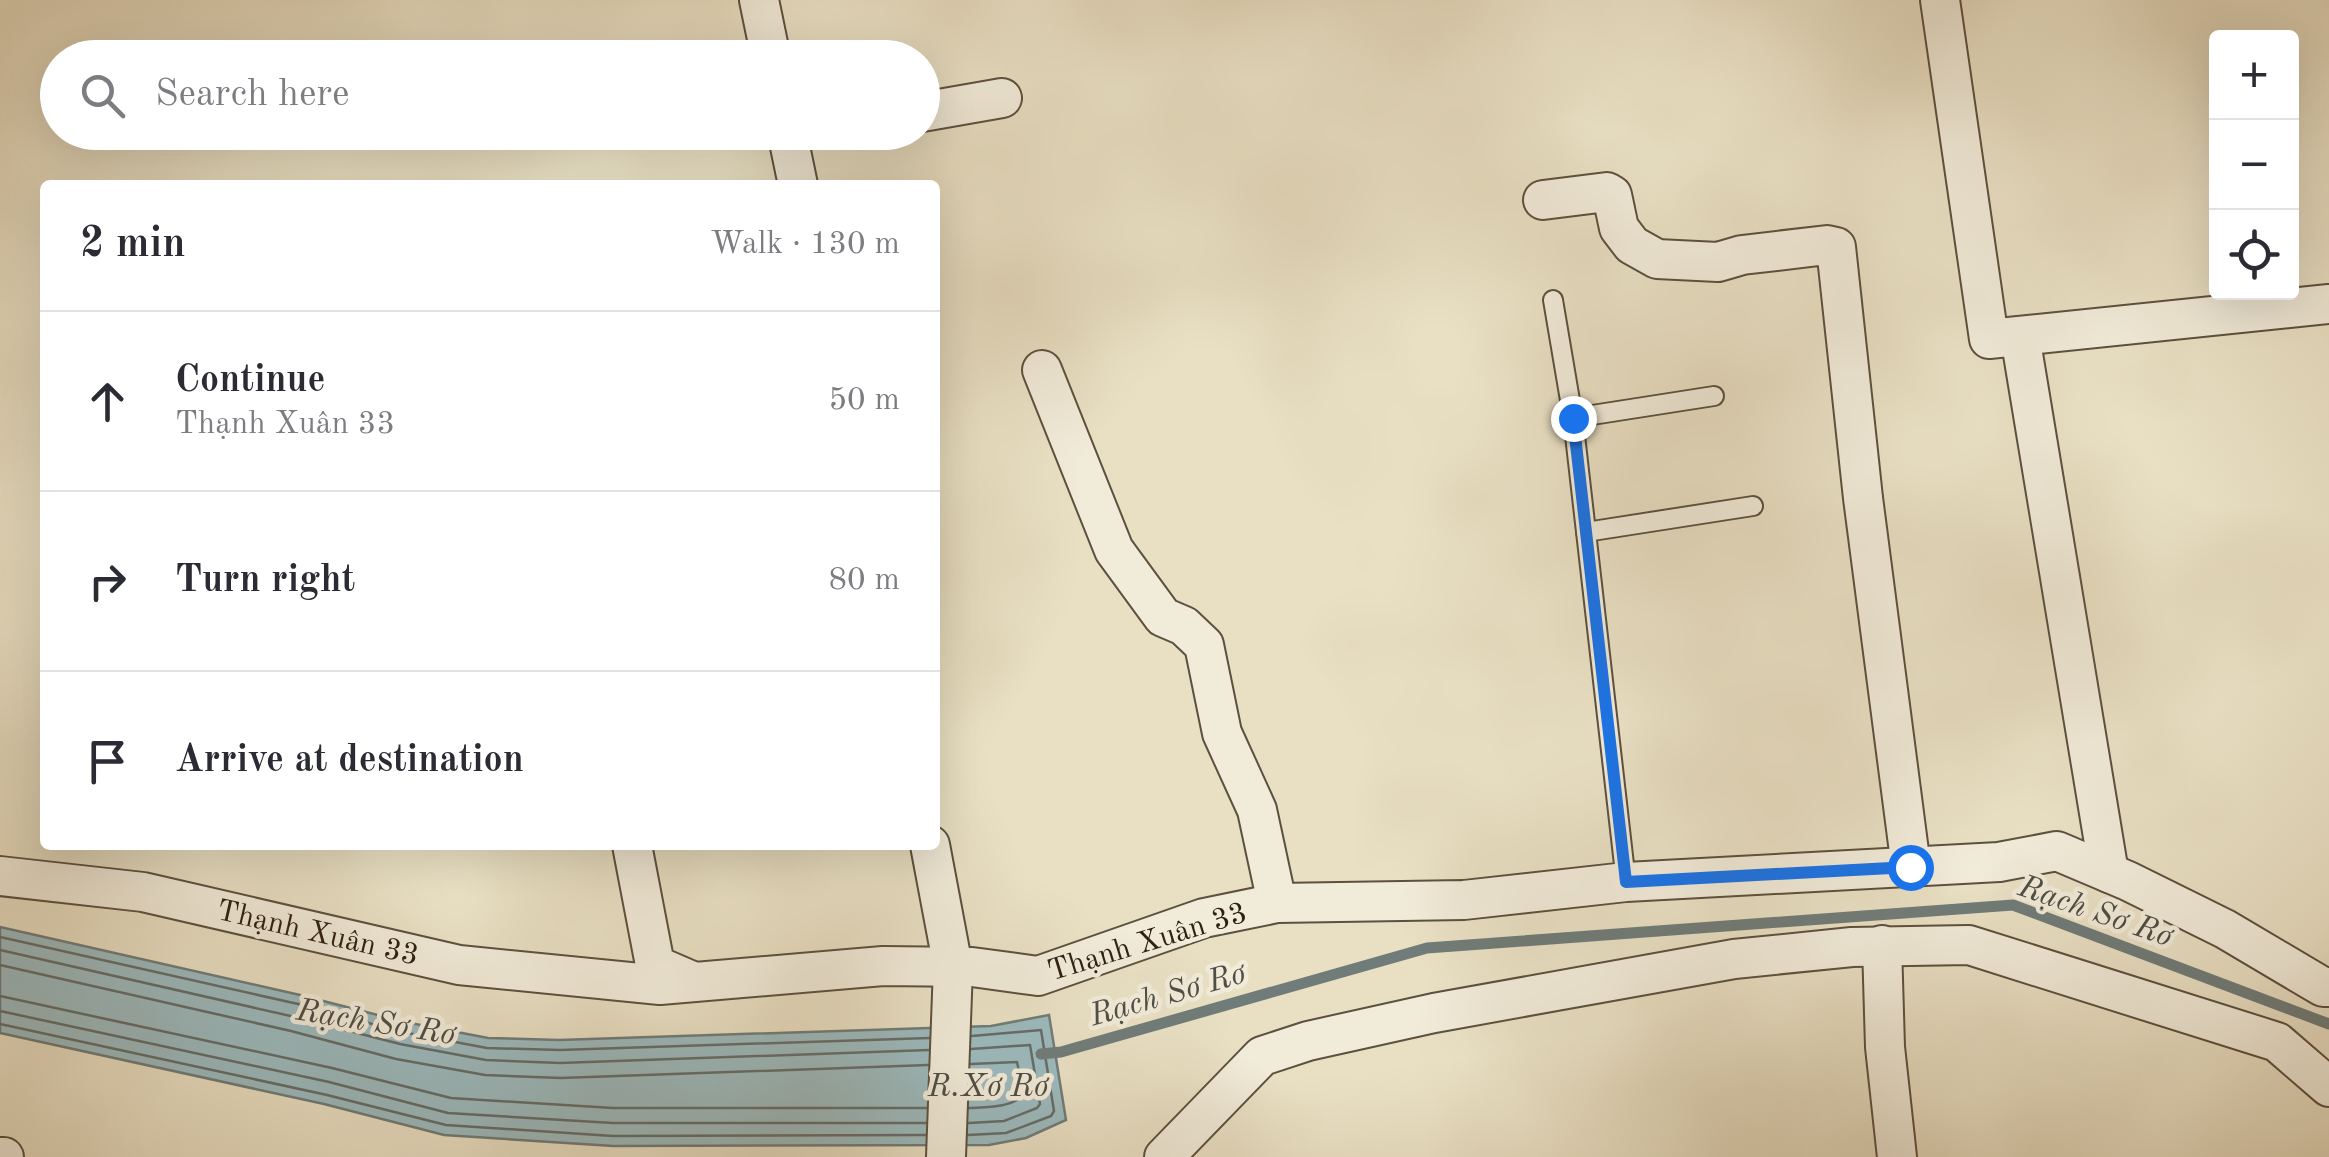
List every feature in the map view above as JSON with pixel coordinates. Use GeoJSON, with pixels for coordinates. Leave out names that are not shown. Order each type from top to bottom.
{"type":"FeatureCollection","features":[{"type":"Feature","properties":{"kind":"street"},"geometry":{"type":"LineString","coordinates":[[759,0],[767,40]]}},
{"type":"Feature","properties":{"kind":"street"},"geometry":{"type":"LineString","coordinates":[[1940,0],[1989,339],[2329,304]]}},
{"type":"Feature","properties":{"kind":"street"},"geometry":{"type":"LineString","coordinates":[[940,109],[1002,98]]}},
{"type":"Feature","properties":{"kind":"street"},"geometry":{"type":"LineString","coordinates":[[793,150],[797,180]]}},
{"type":"Feature","properties":{"kind":"street"},"geometry":{"type":"LineString","coordinates":[[1543,200],[1607,192],[1612,195],[1619,228],[1632,245],[1657,258],[1718,262],[1742,255],[1836,247],[1910,867]]}},
{"type":"Feature","properties":{"kind":"street"},"geometry":{"type":"LineString","coordinates":[[2020,336],[2109,873]]}},
{"type":"Feature","properties":{"kind":"street"},"geometry":{"type":"LineString","coordinates":[[1042,370],[1114,550],[1163,617],[1184,626],[1204,645],[1222,733],[1257,810],[1277,903]]}},
{"type":"Feature","properties":{"kind":"street"},"geometry":{"type":"LineString","coordinates":[[633,850],[655,965],[694,982]]}},
{"type":"Feature","properties":{"kind":"street"},"geometry":{"type":"LineString","coordinates":[[931,850],[953,967],[946,1157]]}},
{"type":"Feature","properties":{"kind":"street","name":"Thạnh Xuân 33"},"geometry":{"type":"LineString","coordinates":[[0,876],[143,892],[459,965],[660,984],[884,966],[953,967],[1038,976],[1204,918],[1277,903],[1464,900],[1626,882],[1999,862],[2057,852],[2225,929],[2329,987]]}},
{"type":"Feature","properties":{"kind":"street"},"geometry":{"type":"LineString","coordinates":[[1882,945],[1885,1047],[1897,1157]]}},
{"type":"Feature","properties":{"kind":"street"},"geometry":{"type":"LineString","coordinates":[[1164,1157],[1262,1056],[1308,1041],[1434,1013],[1734,959],[1882,945],[1969,945],[2063,972],[2277,1042],[2329,1087]]}},
{"type":"Feature","properties":{"kind":"lane"},"geometry":{"type":"LineString","coordinates":[[1553,300],[1573,418],[1626,882]]}},
{"type":"Feature","properties":{"kind":"lane"},"geometry":{"type":"LineString","coordinates":[[1573,418],[1714,396]]}},
{"type":"Feature","properties":{"kind":"lane"},"geometry":{"type":"LineString","coordinates":[[1586,532],[1753,506]]}},
{"type":"Feature","properties":{"kind":"water","name":"R.Xơ Rơ"},"geometry":{"type":"Polygon","coordinates":[[[0,927],[488,1038],[559,1040],[991,1026],[1049,1015],[1066,1120],[1026,1138],[989,1145],[613,1146],[444,1135],[324,1104],[0,1033],[0,927]]]}},
{"type":"Feature","properties":{"kind":"waterway","name":"Rạch Sơ Rơ"},"geometry":{"type":"LineString","coordinates":[[1041,1054],[1061,1052],[1427,948],[2013,905],[2329,1024]]}},
{"type":"Feature","properties":{"kind":"route"},"geometry":{"type":"LineString","coordinates":[[1573,418],[1626,882],[1910,867]]}}]}
